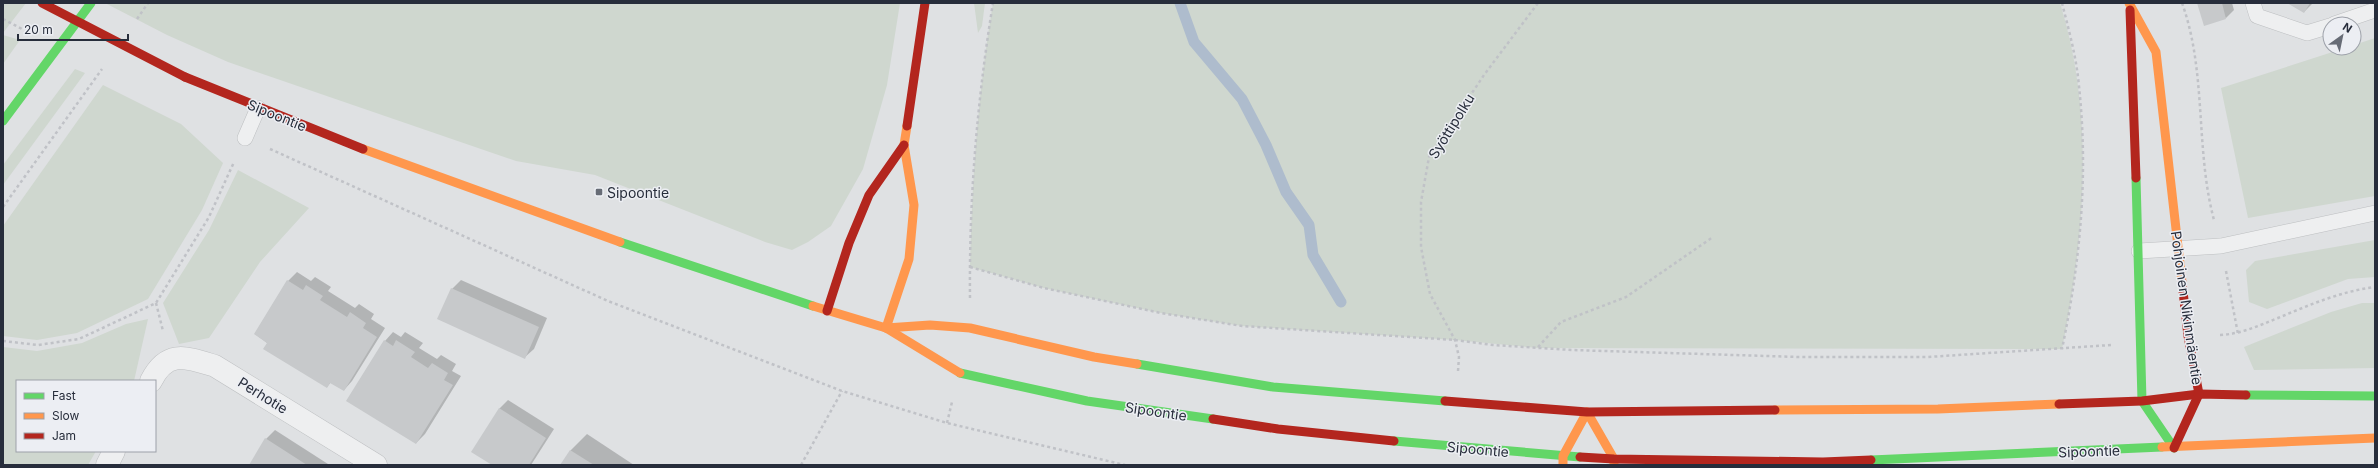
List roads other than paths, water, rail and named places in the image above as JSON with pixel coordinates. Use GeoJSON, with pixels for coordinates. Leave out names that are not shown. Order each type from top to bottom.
{"type":"FeatureCollection","features":[{"type":"Feature","properties":{"kind":"street","name":"Sipoontie"},"geometry":{"type":"LineString","coordinates":[[42,3],[185,77],[258,108],[371,152],[619,242],[827,311],[886,328],[959,373],[1087,401],[1278,429],[1452,447],[1563,461],[1823,462],[2174,448],[2375,438]]}},
{"type":"Feature","properties":{"kind":"street"},"geometry":{"type":"LineString","coordinates":[[3,120],[91,3]]}},
{"type":"Feature","properties":{"kind":"street"},"geometry":{"type":"LineString","coordinates":[[886,328],[909,259],[914,205],[904,145],[925,3]]}},
{"type":"Feature","properties":{"kind":"street","name":"Pohjoinen Nikinmäentie"},"geometry":{"type":"LineString","coordinates":[[2129,5],[2156,52],[2188,336],[2199,394],[2174,448]]}},
{"type":"Feature","properties":{"kind":"street","name":"Pohjoinen Nikinmäentie"},"geometry":{"type":"LineString","coordinates":[[2129,5],[2139,251],[2142,400]]}},
{"type":"Feature","properties":{"kind":"street"},"geometry":{"type":"LineString","coordinates":[[827,311],[849,242],[869,195],[904,145]]}},
{"type":"Feature","properties":{"kind":"street","name":"Sipoontie"},"geometry":{"type":"LineString","coordinates":[[886,328],[930,325],[970,328],[1094,357],[1273,387],[1587,412],[1938,409],[2142,400],[2199,394],[2375,396]]}},
{"type":"Feature","properties":{"kind":"street","name":"Perhotie"},"geometry":{"type":"LineString","coordinates":[[152,380],[155,373],[170,358],[187,357],[215,366],[376,465]]}},
{"type":"Feature","properties":{"kind":"street"},"geometry":{"type":"LineString","coordinates":[[2142,400],[2174,448]]}},
{"type":"Feature","properties":{"kind":"street"},"geometry":{"type":"LineString","coordinates":[[1563,461],[1587,412]]}},
{"type":"Feature","properties":{"kind":"street"},"geometry":{"type":"LineString","coordinates":[[1587,412],[1614,462]]}},
{"type":"Feature","properties":{"kind":"street"},"geometry":{"type":"LineString","coordinates":[[107,465],[114,452]]}},
{"type":"Feature","properties":{"kind":"lane"},"geometry":{"type":"LineString","coordinates":[[2253,3],[2257,16],[2307,33],[2322,28]]}},
{"type":"Feature","properties":{"kind":"lane"},"geometry":{"type":"LineString","coordinates":[[2357,16],[2375,10]]}},
{"type":"Feature","properties":{"kind":"lane"},"geometry":{"type":"LineString","coordinates":[[245,138],[258,108]]}},
{"type":"Feature","properties":{"kind":"lane"},"geometry":{"type":"LineString","coordinates":[[2139,251],[2221,246],[2375,213]]}},
{"type":"Feature","properties":{"kind":"waterway"},"geometry":{"type":"LineString","coordinates":[[1180,3],[1194,42],[1242,99],[1266,145],[1286,192],[1309,225],[1313,255],[1341,302]]}},
{"type":"Feature","properties":{"kind":"place","name":"Sipoontie"},"geometry":{"type":"Point","coordinates":[599,192]}}]}
